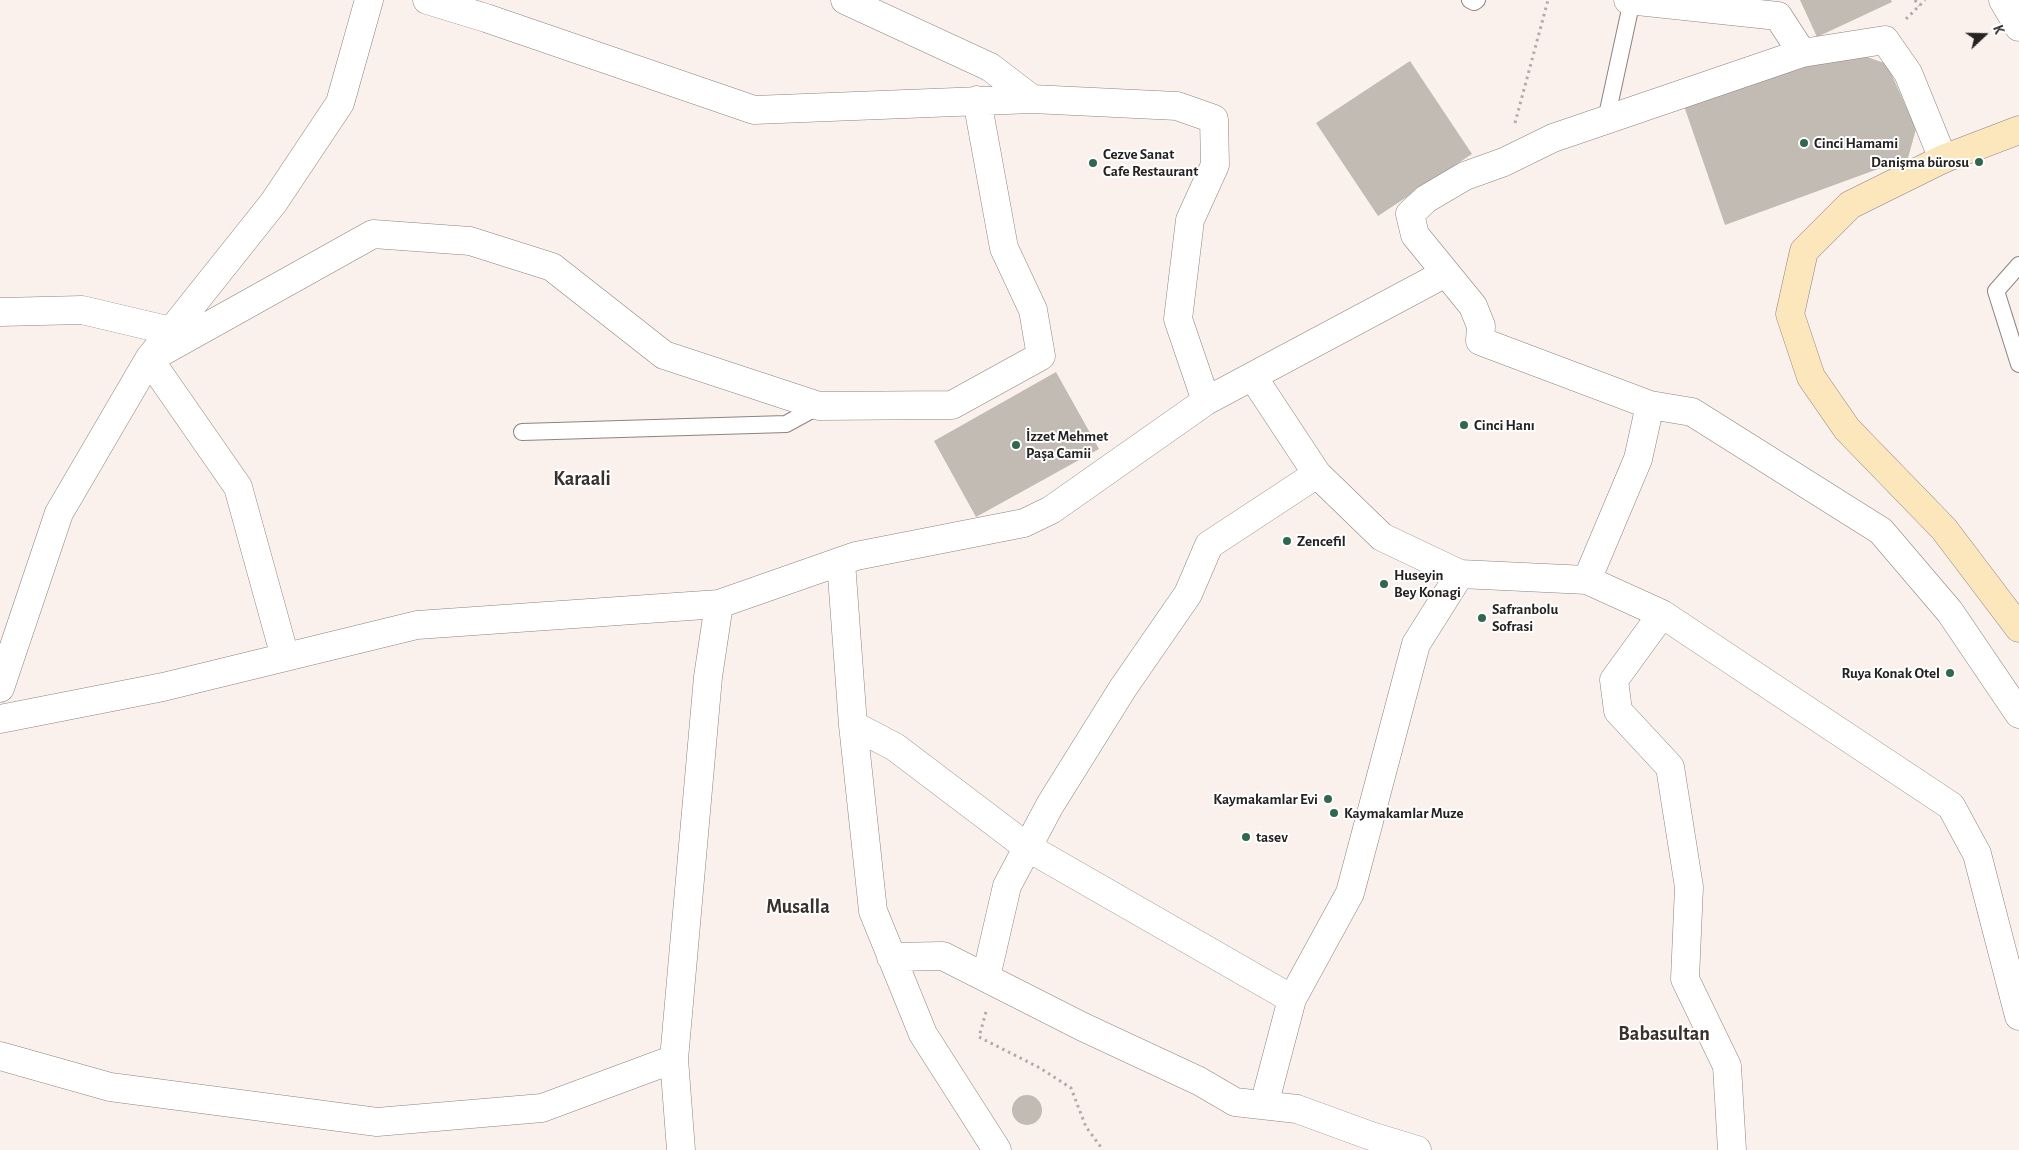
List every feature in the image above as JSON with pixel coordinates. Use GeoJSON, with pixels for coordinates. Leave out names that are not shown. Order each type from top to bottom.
{"type":"FeatureCollection","features":[{"type":"Feature","properties":{"kind":"main road"},"geometry":{"type":"LineString","coordinates":[[2019,130],[1943,159],[1850,205],[1804,251],[1790,314],[1811,377],[1847,429],[1944,529],[2019,628]]}},
{"type":"Feature","properties":{"kind":"street"},"geometry":{"type":"LineString","coordinates":[[0,688],[59,512],[149,359],[274,202],[340,103],[369,0]]}},
{"type":"Feature","properties":{"kind":"street"},"geometry":{"type":"LineString","coordinates":[[427,0],[486,18],[754,110],[1032,99],[1177,106],[1214,119],[1215,165],[1190,220],[1178,320],[1206,402]]}},
{"type":"Feature","properties":{"kind":"street"},"geometry":{"type":"LineString","coordinates":[[845,0],[990,67],[1032,99]]}},
{"type":"Feature","properties":{"kind":"street"},"geometry":{"type":"LineString","coordinates":[[2003,0],[2019,27]]}},
{"type":"Feature","properties":{"kind":"street"},"geometry":{"type":"LineString","coordinates":[[1631,1],[1779,8],[1802,53]]}},
{"type":"Feature","properties":{"kind":"street"},"geometry":{"type":"LineString","coordinates":[[1943,159],[1908,73],[1885,40],[1802,53],[1553,138],[1504,162],[1465,176],[1426,199],[1410,214],[1415,235],[1444,274],[1473,306],[1480,326],[1480,341],[1650,405],[1692,412],[1881,531],[1950,612],[2019,714]]}},
{"type":"Feature","properties":{"kind":"street"},"geometry":{"type":"LineString","coordinates":[[149,359],[373,234],[412,236],[470,241],[552,268],[664,355],[819,406],[952,405],[1041,356],[1033,310],[1004,248],[977,100]]}},
{"type":"Feature","properties":{"kind":"street"},"geometry":{"type":"LineString","coordinates":[[0,719],[163,687],[417,624],[719,604],[856,556],[1024,523],[1050,510],[1206,402],[1444,274]]}},
{"type":"Feature","properties":{"kind":"street"},"geometry":{"type":"LineString","coordinates":[[0,312],[82,310],[171,331]]}},
{"type":"Feature","properties":{"kind":"street"},"geometry":{"type":"LineString","coordinates":[[149,359],[238,486],[285,657]]}},
{"type":"Feature","properties":{"kind":"street"},"geometry":{"type":"LineString","coordinates":[[1252,377],[1317,474],[1382,537],[1460,574],[1587,580],[1662,614],[1951,806],[1977,854],[2019,1016]]}},
{"type":"Feature","properties":{"kind":"street"},"geometry":{"type":"LineString","coordinates":[[1587,580],[1638,459],[1650,405]]}},
{"type":"Feature","properties":{"kind":"street"},"geometry":{"type":"LineString","coordinates":[[986,977],[1007,886],[1050,805],[1123,688],[1188,594],[1209,546],[1317,474]]}},
{"type":"Feature","properties":{"kind":"street"},"geometry":{"type":"LineString","coordinates":[[841,562],[853,724],[873,911],[922,1034],[997,1150]]}},
{"type":"Feature","properties":{"kind":"street"},"geometry":{"type":"LineString","coordinates":[[1264,1105],[1292,999],[1350,893],[1416,644],[1460,574]]}},
{"type":"Feature","properties":{"kind":"street"},"geometry":{"type":"LineString","coordinates":[[681,1150],[674,1059],[708,677],[719,604]]}},
{"type":"Feature","properties":{"kind":"street"},"geometry":{"type":"LineString","coordinates":[[1662,614],[1614,680],[1618,712],[1670,766],[1689,887],[1685,979],[1727,1066],[1732,1150]]}},
{"type":"Feature","properties":{"kind":"street"},"geometry":{"type":"LineString","coordinates":[[853,724],[895,746],[1027,848],[1292,999]]}},
{"type":"Feature","properties":{"kind":"street"},"geometry":{"type":"LineString","coordinates":[[891,957],[943,956],[1083,1027],[1199,1081],[1236,1102],[1297,1108],[1371,1136],[1417,1150]]}},
{"type":"Feature","properties":{"kind":"street"},"geometry":{"type":"LineString","coordinates":[[0,1056],[110,1086],[377,1122],[542,1108],[674,1059]]}},
{"type":"Feature","properties":{"kind":"lane"},"geometry":{"type":"LineString","coordinates":[[1470,0],[1474,2],[1477,0]]}},
{"type":"Feature","properties":{"kind":"lane"},"geometry":{"type":"LineString","coordinates":[[1606,120],[1631,1]]}},
{"type":"Feature","properties":{"kind":"lane"},"geometry":{"type":"LineString","coordinates":[[2019,265],[1996,291],[2019,364]]}},
{"type":"Feature","properties":{"kind":"lane"},"geometry":{"type":"LineString","coordinates":[[522,432],[786,424],[819,406]]}},
{"type":"Feature","properties":{"kind":"path"},"geometry":{"type":"LineString","coordinates":[[1504,162],[1548,0]]}},
{"type":"Feature","properties":{"kind":"path"},"geometry":{"type":"LineString","coordinates":[[1915,0],[1919,6]]}},
{"type":"Feature","properties":{"kind":"path"},"geometry":{"type":"LineString","coordinates":[[993,1013],[987,1009],[979,1037],[1040,1068],[1071,1088],[1086,1127],[1103,1150]]}},
{"type":"Feature","properties":{"kind":"building"},"geometry":{"type":"Polygon","coordinates":[[[1800,0],[1891,0],[1892,2],[1817,37],[1800,0]]]}},
{"type":"Feature","properties":{"kind":"building","name":"Cinci Hamami"},"geometry":{"type":"Polygon","coordinates":[[[1853,52],[1887,64],[1916,129],[1908,158],[1725,225],[1683,103],[1853,52]]]}},
{"type":"Feature","properties":{"kind":"building"},"geometry":{"type":"Polygon","coordinates":[[[1410,61],[1472,154],[1378,216],[1316,123],[1410,61]]]}},
{"type":"Feature","properties":{"kind":"building","name":"İzzet Mehmet Paşa Camii"},"geometry":{"type":"Polygon","coordinates":[[[1056,372],[1099,449],[976,517],[934,441],[1056,372]]]}},
{"type":"Feature","properties":{"kind":"building"},"geometry":{"type":"Polygon","coordinates":[[[1027,1095],[1038,1099],[1042,1110],[1038,1121],[1027,1125],[1016,1121],[1012,1110],[1016,1099],[1027,1095]]]}},
{"type":"Feature","properties":{"kind":"place","name":"Cinci Hamami"},"geometry":{"type":"Point","coordinates":[1804,143]}},
{"type":"Feature","properties":{"kind":"place","name":"Danişma bürosu"},"geometry":{"type":"Point","coordinates":[1979,162]}},
{"type":"Feature","properties":{"kind":"place","name":"Cezve Sanat Cafe Restaurant"},"geometry":{"type":"Point","coordinates":[1093,163]}},
{"type":"Feature","properties":{"kind":"place","name":"Cinci Hanı"},"geometry":{"type":"Point","coordinates":[1464,425]}},
{"type":"Feature","properties":{"kind":"place","name":"İzzet Mehmet Paşa Camii"},"geometry":{"type":"Point","coordinates":[1016,445]}},
{"type":"Feature","properties":{"kind":"place","name":"Zencefil"},"geometry":{"type":"Point","coordinates":[1287,541]}},
{"type":"Feature","properties":{"kind":"place","name":"Huseyin Bey Konagi"},"geometry":{"type":"Point","coordinates":[1384,584]}},
{"type":"Feature","properties":{"kind":"place","name":"Safranbolu Sofrasi"},"geometry":{"type":"Point","coordinates":[1482,618]}},
{"type":"Feature","properties":{"kind":"place","name":"Ruya Konak Otel"},"geometry":{"type":"Point","coordinates":[1950,673]}},
{"type":"Feature","properties":{"kind":"place","name":"Kaymakamlar Evi"},"geometry":{"type":"Point","coordinates":[1328,799]}},
{"type":"Feature","properties":{"kind":"place","name":"Kaymakamlar Muze"},"geometry":{"type":"Point","coordinates":[1334,813]}},
{"type":"Feature","properties":{"kind":"place","name":"tasev"},"geometry":{"type":"Point","coordinates":[1246,837]}},
{"type":"Feature","properties":{"kind":"district","name":"Karaali"},"geometry":{"type":"Point","coordinates":[582,479]}},
{"type":"Feature","properties":{"kind":"district","name":"Musalla"},"geometry":{"type":"Point","coordinates":[798,907]}},
{"type":"Feature","properties":{"kind":"district","name":"Babasultan"},"geometry":{"type":"Point","coordinates":[1664,1034]}}]}
